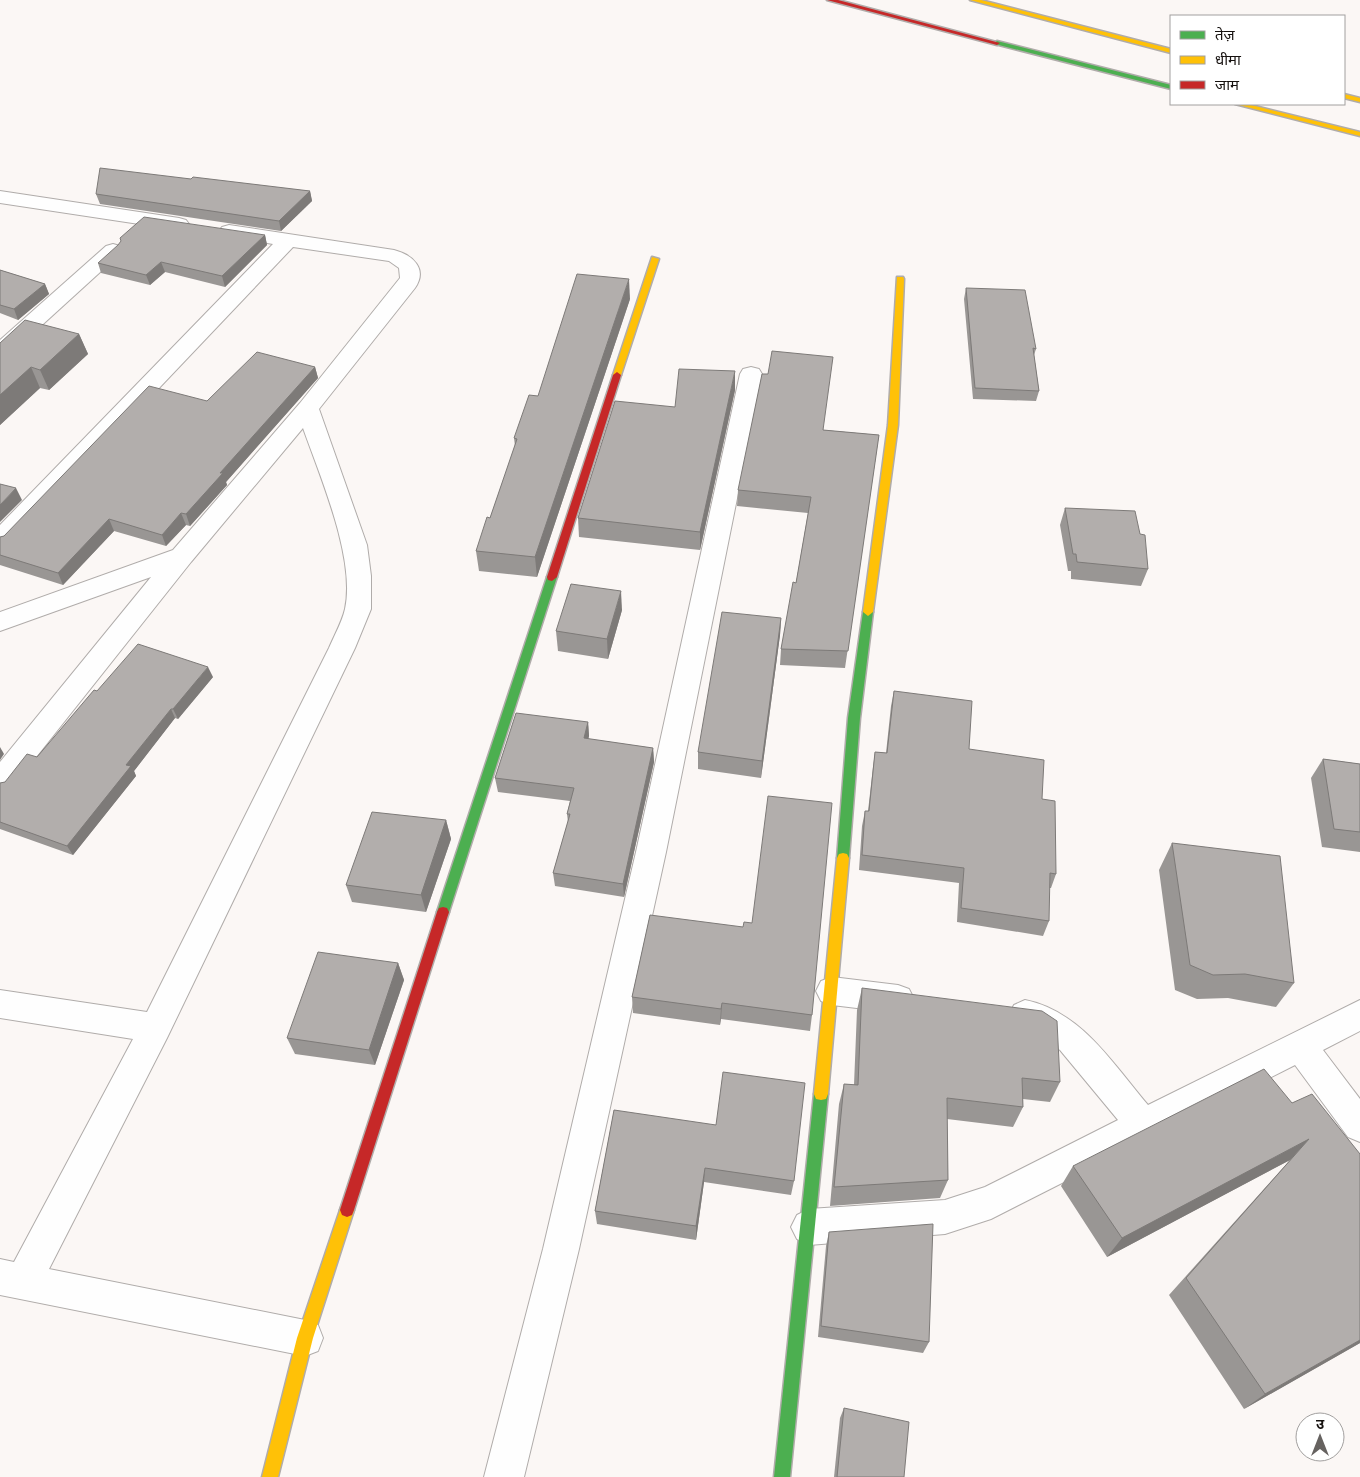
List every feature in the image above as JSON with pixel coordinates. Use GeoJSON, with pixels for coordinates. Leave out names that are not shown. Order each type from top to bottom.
{"type":"FeatureCollection","features":[{"type":"Feature","properties":{"kind":"main road"},"geometry":{"type":"LineString","coordinates":[[830,0],[1170,86]]}},
{"type":"Feature","properties":{"kind":"main road"},"geometry":{"type":"LineString","coordinates":[[973,0],[1170,51]]}},
{"type":"Feature","properties":{"kind":"main road"},"geometry":{"type":"LineString","coordinates":[[1345,96],[1360,100]]}},
{"type":"Feature","properties":{"kind":"main road"},"geometry":{"type":"LineString","coordinates":[[1243,105],[1360,134]]}},
{"type":"Feature","properties":{"kind":"main road"},"geometry":{"type":"LineString","coordinates":[[270,1477],[305,1338],[655,259]]}},
{"type":"Feature","properties":{"kind":"main road"},"geometry":{"type":"LineString","coordinates":[[782,1477],[832,991],[854,718],[893,424],[900,279]]}},
{"type":"Feature","properties":{"kind":"street"},"geometry":{"type":"LineString","coordinates":[[0,198],[394,256],[409,263],[412,270],[408,284],[308,408],[182,556],[0,782]]}},
{"type":"Feature","properties":{"kind":"street"},"geometry":{"type":"LineString","coordinates":[[0,540],[288,240]]}},
{"type":"Feature","properties":{"kind":"street"},"geometry":{"type":"LineString","coordinates":[[0,350],[9,332],[113,250]]}},
{"type":"Feature","properties":{"kind":"street"},"geometry":{"type":"LineString","coordinates":[[504,1477],[561,1249],[651,852],[751,374]]}},
{"type":"Feature","properties":{"kind":"street"},"geometry":{"type":"LineString","coordinates":[[305,1338],[12,1279],[156,1028],[342,648],[358,608],[359,576],[355,545],[308,408]]}},
{"type":"Feature","properties":{"kind":"street"},"geometry":{"type":"LineString","coordinates":[[0,622],[182,556]]}},
{"type":"Feature","properties":{"kind":"street"},"geometry":{"type":"LineString","coordinates":[[832,991],[929,1002]]}},
{"type":"Feature","properties":{"kind":"street"},"geometry":{"type":"LineString","coordinates":[[0,1004],[156,1028]]}},
{"type":"Feature","properties":{"kind":"street"},"geometry":{"type":"LineString","coordinates":[[997,1010],[1040,1018],[1071,1039],[1144,1125]]}},
{"type":"Feature","properties":{"kind":"street"},"geometry":{"type":"LineString","coordinates":[[809,1227],[945,1217],[992,1202],[1360,1015]]}},
{"type":"Feature","properties":{"kind":"street"},"geometry":{"type":"LineString","coordinates":[[1300,1046],[1360,1126]]}},
{"type":"Feature","properties":{"kind":"building"},"geometry":{"type":"Polygon","coordinates":[[[100,168],[310,191],[279,221],[96,194],[100,168]]]}},
{"type":"Feature","properties":{"kind":"building"},"geometry":{"type":"Polygon","coordinates":[[[144,217],[265,235],[222,276],[161,262],[146,275],[98,263],[118,245],[121,241],[120,238],[144,217]]]}},
{"type":"Feature","properties":{"kind":"building"},"geometry":{"type":"Polygon","coordinates":[[[0,270],[45,284],[14,309],[0,305],[0,270]]]}},
{"type":"Feature","properties":{"kind":"building"},"geometry":{"type":"Polygon","coordinates":[[[577,274],[629,279],[535,557],[476,551],[487,517],[490,518],[517,439],[514,438],[529,395],[538,396],[577,274]]]}},
{"type":"Feature","properties":{"kind":"building"},"geometry":{"type":"Polygon","coordinates":[[[966,288],[1025,290],[1036,349],[1033,348],[1039,391],[975,388],[966,288]]]}},
{"type":"Feature","properties":{"kind":"building"},"geometry":{"type":"Polygon","coordinates":[[[25,320],[79,334],[40,370],[31,367],[0,395],[0,343],[25,320]]]}},
{"type":"Feature","properties":{"kind":"building"},"geometry":{"type":"Polygon","coordinates":[[[772,351],[833,357],[823,430],[879,435],[848,651],[781,649],[793,582],[796,583],[811,497],[738,490],[762,374],[768,374],[772,351]]]}},
{"type":"Feature","properties":{"kind":"building"},"geometry":{"type":"Polygon","coordinates":[[[257,352],[315,367],[186,514],[181,513],[162,535],[109,519],[58,573],[0,555],[0,537],[4,536],[149,386],[207,401],[257,352]]]}},
{"type":"Feature","properties":{"kind":"building"},"geometry":{"type":"Polygon","coordinates":[[[679,369],[735,371],[700,532],[578,518],[615,401],[675,407],[679,369]]]}},
{"type":"Feature","properties":{"kind":"building"},"geometry":{"type":"Polygon","coordinates":[[[0,484],[16,488],[0,505],[0,484]]]}},
{"type":"Feature","properties":{"kind":"building"},"geometry":{"type":"Polygon","coordinates":[[[1065,508],[1135,511],[1140,534],[1145,535],[1148,569],[1077,562],[1076,554],[1073,554],[1065,508]]]}},
{"type":"Feature","properties":{"kind":"building"},"geometry":{"type":"Polygon","coordinates":[[[571,584],[621,591],[607,639],[556,631],[571,584]]]}},
{"type":"Feature","properties":{"kind":"building"},"geometry":{"type":"Polygon","coordinates":[[[722,612],[781,618],[762,761],[698,752],[722,612]]]}},
{"type":"Feature","properties":{"kind":"building"},"geometry":{"type":"Polygon","coordinates":[[[138,644],[208,667],[126,765],[131,766],[67,846],[0,822],[0,783],[5,782],[27,754],[37,757],[94,690],[97,691],[138,644]]]}},
{"type":"Feature","properties":{"kind":"building"},"geometry":{"type":"Polygon","coordinates":[[[894,691],[972,701],[969,749],[1044,760],[1042,799],[1055,801],[1056,874],[1050,873],[1049,921],[961,908],[964,868],[862,855],[865,811],[869,811],[875,752],[887,753],[894,691]]]}},
{"type":"Feature","properties":{"kind":"building"},"geometry":{"type":"Polygon","coordinates":[[[516,713],[588,722],[584,738],[653,748],[623,884],[553,873],[570,814],[567,814],[574,788],[495,778],[516,713]]]}},
{"type":"Feature","properties":{"kind":"building"},"geometry":{"type":"Polygon","coordinates":[[[1323,759],[1360,764],[1360,832],[1334,829],[1323,759]]]}},
{"type":"Feature","properties":{"kind":"building"},"geometry":{"type":"Polygon","coordinates":[[[768,796],[832,803],[812,1015],[722,1003],[721,1009],[632,997],[650,915],[743,927],[744,922],[752,923],[768,796]]]}},
{"type":"Feature","properties":{"kind":"building"},"geometry":{"type":"Polygon","coordinates":[[[372,812],[446,820],[421,895],[346,885],[372,812]]]}},
{"type":"Feature","properties":{"kind":"building"},"geometry":{"type":"Polygon","coordinates":[[[1172,843],[1280,856],[1294,983],[1245,974],[1213,975],[1190,965],[1172,843]]]}},
{"type":"Feature","properties":{"kind":"building"},"geometry":{"type":"Polygon","coordinates":[[[318,952],[398,963],[369,1050],[287,1038],[318,952]]]}},
{"type":"Feature","properties":{"kind":"building"},"geometry":{"type":"Polygon","coordinates":[[[862,988],[1042,1011],[1057,1021],[1060,1082],[1022,1078],[1023,1107],[947,1098],[948,1180],[834,1187],[844,1084],[858,1085],[862,988]]]}},
{"type":"Feature","properties":{"kind":"building"},"geometry":{"type":"Polygon","coordinates":[[[1264,1069],[1292,1103],[1312,1094],[1360,1154],[1360,1340],[1265,1394],[1186,1278],[1309,1139],[1122,1238],[1073,1166],[1264,1069]]]}},
{"type":"Feature","properties":{"kind":"building"},"geometry":{"type":"Polygon","coordinates":[[[723,1072],[805,1083],[794,1181],[705,1168],[696,1226],[595,1211],[614,1110],[716,1125],[723,1072]]]}},
{"type":"Feature","properties":{"kind":"building"},"geometry":{"type":"Polygon","coordinates":[[[933,1224],[929,1342],[821,1326],[829,1232],[933,1224]]]}},
{"type":"Feature","properties":{"kind":"building"},"geometry":{"type":"Polygon","coordinates":[[[844,1408],[909,1422],[904,1477],[837,1477],[844,1408]]]}},
{"type":"Feature","properties":{"kind":"traffic: fast"},"geometry":{"type":"LineString","coordinates":[[997,43],[1170,87]]}},
{"type":"Feature","properties":{"kind":"traffic: fast"},"geometry":{"type":"LineString","coordinates":[[443,912],[552,577]]}},
{"type":"Feature","properties":{"kind":"traffic: fast"},"geometry":{"type":"LineString","coordinates":[[843,858],[854,718],[868,612]]}},
{"type":"Feature","properties":{"kind":"traffic: fast"},"geometry":{"type":"LineString","coordinates":[[782,1477],[821,1094]]}},
{"type":"Feature","properties":{"kind":"traffic: slow"},"geometry":{"type":"LineString","coordinates":[[973,0],[1170,51]]}},
{"type":"Feature","properties":{"kind":"traffic: slow"},"geometry":{"type":"LineString","coordinates":[[1345,96],[1360,100]]}},
{"type":"Feature","properties":{"kind":"traffic: slow"},"geometry":{"type":"LineString","coordinates":[[1243,105],[1360,134]]}},
{"type":"Feature","properties":{"kind":"traffic: slow"},"geometry":{"type":"LineString","coordinates":[[617,375],[655,259]]}},
{"type":"Feature","properties":{"kind":"traffic: slow"},"geometry":{"type":"LineString","coordinates":[[868,612],[893,425],[900,279]]}},
{"type":"Feature","properties":{"kind":"traffic: slow"},"geometry":{"type":"LineString","coordinates":[[821,1094],[843,858]]}},
{"type":"Feature","properties":{"kind":"traffic: slow"},"geometry":{"type":"LineString","coordinates":[[270,1477],[305,1338],[347,1210]]}},
{"type":"Feature","properties":{"kind":"traffic: jam"},"geometry":{"type":"LineString","coordinates":[[830,0],[997,43]]}},
{"type":"Feature","properties":{"kind":"traffic: jam"},"geometry":{"type":"LineString","coordinates":[[552,577],[617,375]]}},
{"type":"Feature","properties":{"kind":"traffic: jam"},"geometry":{"type":"LineString","coordinates":[[347,1210],[443,912]]}}]}
